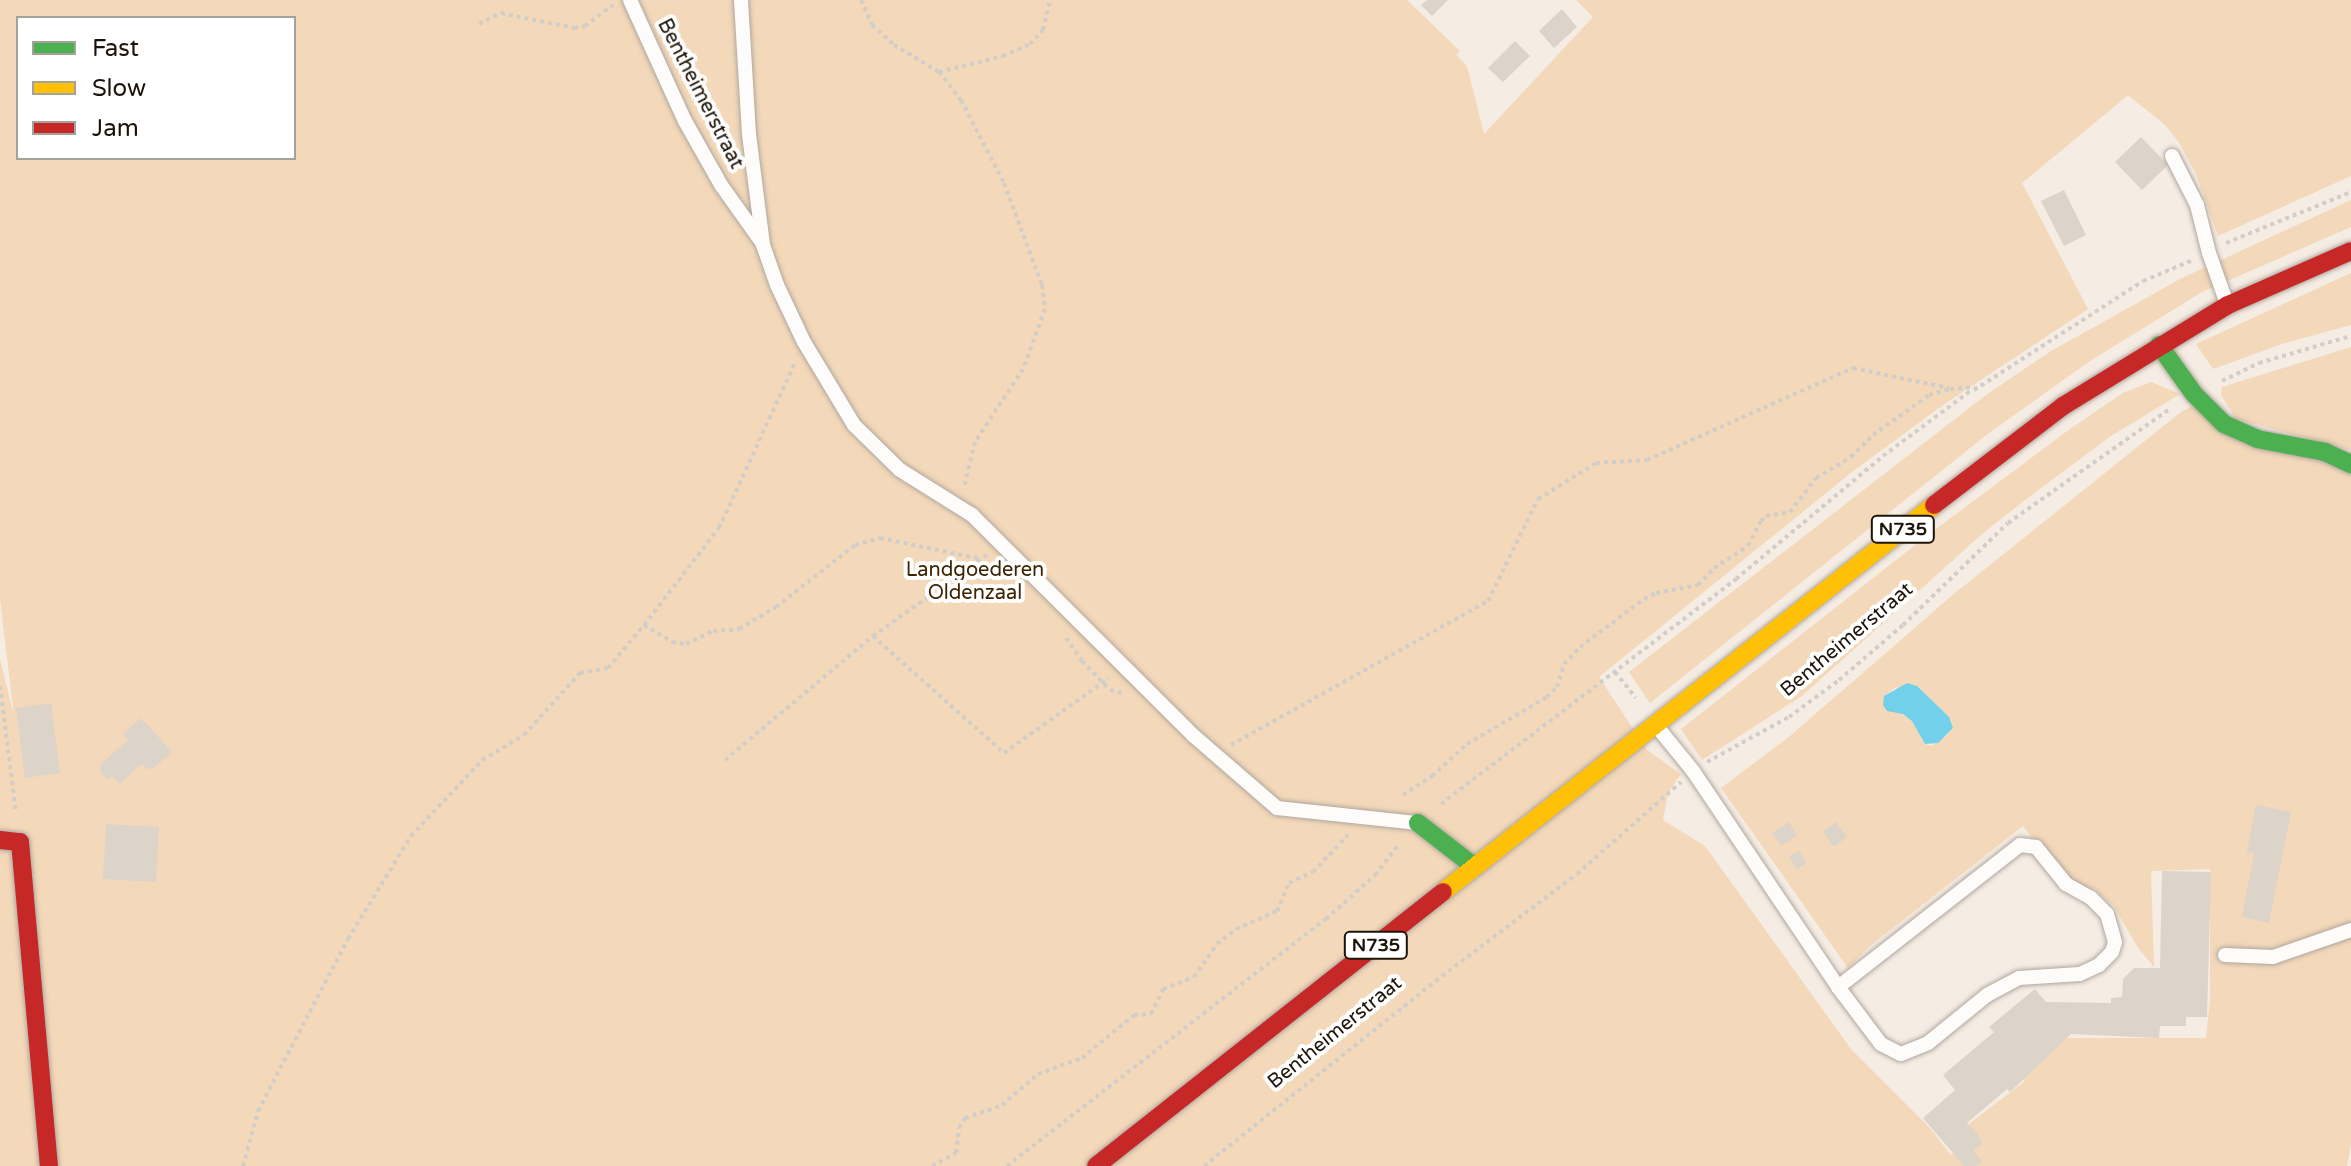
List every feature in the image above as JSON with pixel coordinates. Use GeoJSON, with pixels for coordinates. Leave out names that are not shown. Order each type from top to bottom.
{"type":"FeatureCollection","features":[{"type":"Feature","properties":{"kind":"main road","name":"N735"},"geometry":{"type":"LineString","coordinates":[[1096,1166],[2009,446],[2159,345],[2228,305],[2351,251]]}},
{"type":"Feature","properties":{"kind":"main road"},"geometry":{"type":"LineString","coordinates":[[2159,345],[2194,394],[2224,424],[2240,433],[2325,452],[2351,464]]}},
{"type":"Feature","properties":{"kind":"main road"},"geometry":{"type":"LineString","coordinates":[[1418,823],[1475,867]]}},
{"type":"Feature","properties":{"kind":"main road"},"geometry":{"type":"LineString","coordinates":[[0,840],[20,842],[49,1166]]}},
{"type":"Feature","properties":{"kind":"lane","name":"Bentheimerstraat"},"geometry":{"type":"LineString","coordinates":[[630,0],[685,121],[721,185],[763,245]]}},
{"type":"Feature","properties":{"kind":"lane","name":"Bentheimerstraat"},"geometry":{"type":"LineString","coordinates":[[741,0],[749,134],[763,245],[777,285],[804,342],[839,404],[874,448],[900,470],[972,515],[1124,668],[1215,755],[1277,808],[1418,823]]}},
{"type":"Feature","properties":{"kind":"lane"},"geometry":{"type":"LineString","coordinates":[[2172,156],[2197,205],[2209,253],[2228,305]]}},
{"type":"Feature","properties":{"kind":"lane"},"geometry":{"type":"LineString","coordinates":[[1656,724],[1693,771],[1838,987],[1881,1044],[1901,1054],[1928,1043],[1987,995],[2019,978],[2080,974],[2099,965],[2112,952],[2115,942],[2107,914],[2091,898],[2066,884],[2036,847],[2020,845],[1838,987]]}},
{"type":"Feature","properties":{"kind":"lane"},"geometry":{"type":"LineString","coordinates":[[2225,955],[2273,957],[2351,930]]}},
{"type":"Feature","properties":{"kind":"path"},"geometry":{"type":"LineString","coordinates":[[479,24],[501,13],[574,28],[609,11],[617,0]]}},
{"type":"Feature","properties":{"kind":"path"},"geometry":{"type":"LineString","coordinates":[[861,0],[872,25],[894,45],[939,72],[961,100],[1004,183],[1042,285],[1045,309],[1023,369],[975,442],[964,482],[972,515]]}},
{"type":"Feature","properties":{"kind":"path"},"geometry":{"type":"LineString","coordinates":[[939,72],[1003,56],[1030,44],[1043,30],[1050,0]]}},
{"type":"Feature","properties":{"kind":"path"},"geometry":{"type":"LineString","coordinates":[[1975,387],[1960,400],[2143,281],[2351,192]]}},
{"type":"Feature","properties":{"kind":"path","name":"Bentheimerstraat"},"geometry":{"type":"LineString","coordinates":[[1204,1166],[1442,976],[1577,874],[1632,829],[1693,771],[1789,717],[1814,699],[1903,625],[2008,523],[2140,426],[2194,394],[2259,363],[2351,336]]}},
{"type":"Feature","properties":{"kind":"path"},"geometry":{"type":"LineString","coordinates":[[243,1166],[258,1111],[348,939],[411,836],[482,760],[524,735],[580,673],[608,668],[644,625],[719,528],[804,342]]}},
{"type":"Feature","properties":{"kind":"path"},"geometry":{"type":"LineString","coordinates":[[1215,755],[1488,601],[1538,499],[1596,463],[1647,460],[1853,368],[1950,389],[1975,387]]}},
{"type":"Feature","properties":{"kind":"path"},"geometry":{"type":"LineString","coordinates":[[1007,1166],[1326,919],[1375,875],[1418,823],[1724,589],[1883,456],[1975,387]]}},
{"type":"Feature","properties":{"kind":"path"},"geometry":{"type":"LineString","coordinates":[[932,1166],[956,1153],[959,1128],[965,1118],[1002,1105],[1038,1074],[1082,1058],[1134,1015],[1151,1014],[1163,989],[1194,977],[1217,944],[1236,929],[1277,911],[1289,883],[1313,872],[1344,837],[1367,829],[1409,790],[1432,776],[1467,744],[1547,697],[1557,687],[1564,664],[1600,630],[1656,593],[1698,585],[1714,568],[1748,546],[1766,516],[1790,512],[1816,478],[1851,457],[1873,435],[1917,403],[1950,389]]}},
{"type":"Feature","properties":{"kind":"path"},"geometry":{"type":"LineString","coordinates":[[644,625],[672,642],[686,644],[713,631],[739,629],[776,607],[855,545],[880,538],[981,559]]}},
{"type":"Feature","properties":{"kind":"path"},"geometry":{"type":"LineString","coordinates":[[725,760],[873,636],[1002,544]]}},
{"type":"Feature","properties":{"kind":"path"},"geometry":{"type":"LineString","coordinates":[[873,636],[1004,753],[1124,668]]}},
{"type":"Feature","properties":{"kind":"path"},"geometry":{"type":"LineString","coordinates":[[0,686],[20,842]]}},
{"type":"Feature","properties":{"kind":"green space","name":"Landgoederen Oldenzaal"},"geometry":{"type":"Polygon","coordinates":[[[0,0],[1407,0],[1460,51],[1456,55],[1467,66],[1484,134],[1593,17],[1576,0],[2351,0],[2351,176],[2218,236],[2196,174],[2180,144],[2165,125],[2128,95],[2022,183],[2088,309],[1946,403],[1852,472],[1599,677],[1647,750],[1681,774],[1668,793],[1663,820],[1705,846],[1851,1049],[1929,1127],[1951,1155],[1969,1141],[1961,1130],[2025,1081],[2019,1073],[2066,1038],[2206,1038],[2210,999],[2210,869],[2151,871],[2154,967],[2138,948],[2114,906],[2094,889],[2068,884],[2023,826],[1870,946],[1848,968],[1721,788],[1790,736],[1955,593],[2192,406],[2351,469],[2351,1144],[2347,1166],[0,1166],[0,659],[14,716],[0,599],[0,0]],[[1896,687],[1884,696],[1913,721],[1925,744],[1931,746],[1953,728],[1896,687]]]}},
{"type":"Feature","properties":{"kind":"green space"},"geometry":{"type":"Polygon","coordinates":[[[2351,200],[2351,227],[2202,292],[2090,361],[1989,433],[1650,703],[1629,672],[1986,395],[2051,351],[2182,278],[2351,200]]]}},
{"type":"Feature","properties":{"kind":"green space"},"geometry":{"type":"Polygon","coordinates":[[[2351,273],[2351,325],[2285,343],[2213,369],[2196,344],[2351,273]]]}},
{"type":"Feature","properties":{"kind":"green space"},"geometry":{"type":"Polygon","coordinates":[[[2351,347],[2351,450],[2236,419],[2221,395],[2222,387],[2351,347]]]}},
{"type":"Feature","properties":{"kind":"green space"},"geometry":{"type":"Polygon","coordinates":[[[2151,382],[2180,394],[2111,436],[2029,497],[1982,534],[1802,696],[1702,760],[1681,729],[1924,538],[2070,429],[2123,393],[2151,382]]]}},
{"type":"Feature","properties":{"kind":"water"},"geometry":{"type":"Polygon","coordinates":[[[1907,683],[1917,686],[1949,717],[1953,728],[1938,743],[1925,744],[1912,721],[1903,714],[1887,711],[1883,705],[1884,696],[1907,683]]]}},
{"type":"Feature","properties":{"kind":"building"},"geometry":{"type":"Polygon","coordinates":[[[1427,0],[1448,0],[1432,16],[1421,5],[1427,0]]]}},
{"type":"Feature","properties":{"kind":"building"},"geometry":{"type":"Polygon","coordinates":[[[1562,9],[1577,27],[1554,48],[1539,31],[1562,9]]]}},
{"type":"Feature","properties":{"kind":"building"},"geometry":{"type":"Polygon","coordinates":[[[1515,41],[1530,56],[1503,82],[1488,68],[1515,41]]]}},
{"type":"Feature","properties":{"kind":"building"},"geometry":{"type":"Polygon","coordinates":[[[2141,137],[2168,165],[2142,190],[2115,162],[2141,137]]]}},
{"type":"Feature","properties":{"kind":"building"},"geometry":{"type":"Polygon","coordinates":[[[2064,190],[2086,235],[2064,246],[2041,201],[2064,190]]]}},
{"type":"Feature","properties":{"kind":"building"},"geometry":{"type":"Polygon","coordinates":[[[51,703],[60,773],[25,778],[16,708],[51,703]]]}},
{"type":"Feature","properties":{"kind":"building"},"geometry":{"type":"Polygon","coordinates":[[[141,718],[172,752],[154,768],[147,769],[142,764],[119,784],[113,777],[107,779],[100,771],[101,764],[128,740],[123,734],[141,718]]]}},
{"type":"Feature","properties":{"kind":"building"},"geometry":{"type":"Polygon","coordinates":[[[2256,805],[2291,812],[2269,923],[2242,917],[2254,853],[2247,852],[2256,805]]]}},
{"type":"Feature","properties":{"kind":"building"},"geometry":{"type":"Polygon","coordinates":[[[1789,822],[1797,835],[1781,846],[1772,833],[1789,822]]]}},
{"type":"Feature","properties":{"kind":"building"},"geometry":{"type":"Polygon","coordinates":[[[1836,822],[1847,837],[1834,847],[1823,831],[1836,822]]]}},
{"type":"Feature","properties":{"kind":"building"},"geometry":{"type":"Polygon","coordinates":[[[106,824],[159,827],[156,882],[103,879],[106,824]]]}},
{"type":"Feature","properties":{"kind":"building"},"geometry":{"type":"Polygon","coordinates":[[[1799,851],[1807,863],[1797,869],[1789,857],[1799,851]]]}},
{"type":"Feature","properties":{"kind":"building"},"geometry":{"type":"Polygon","coordinates":[[[2162,871],[2211,872],[2207,1017],[2186,1017],[2186,1026],[2160,1026],[2159,1038],[2071,1034],[2010,1092],[2007,1089],[1967,1123],[1980,1137],[1982,1144],[1973,1151],[1982,1161],[1976,1166],[1964,1166],[1923,1118],[1955,1090],[1943,1075],[1994,1032],[1989,1027],[2035,989],[2046,1002],[2111,1003],[2111,998],[2122,997],[2123,979],[2134,968],[2160,968],[2162,871]]]}},
{"type":"Feature","properties":{"kind":"traffic: fast"},"geometry":{"type":"LineString","coordinates":[[2159,345],[2194,394],[2224,424],[2257,439],[2325,452],[2351,464]]}},
{"type":"Feature","properties":{"kind":"traffic: fast"},"geometry":{"type":"LineString","coordinates":[[1418,823],[1475,867]]}},
{"type":"Feature","properties":{"kind":"traffic: slow"},"geometry":{"type":"LineString","coordinates":[[1443,892],[1934,505]]}},
{"type":"Feature","properties":{"kind":"traffic: jam"},"geometry":{"type":"LineString","coordinates":[[1934,505],[2063,406],[2228,305],[2351,251]]}},
{"type":"Feature","properties":{"kind":"traffic: jam"},"geometry":{"type":"LineString","coordinates":[[0,840],[20,842],[49,1166]]}},
{"type":"Feature","properties":{"kind":"traffic: jam"},"geometry":{"type":"LineString","coordinates":[[1096,1166],[1443,892]]}}]}
